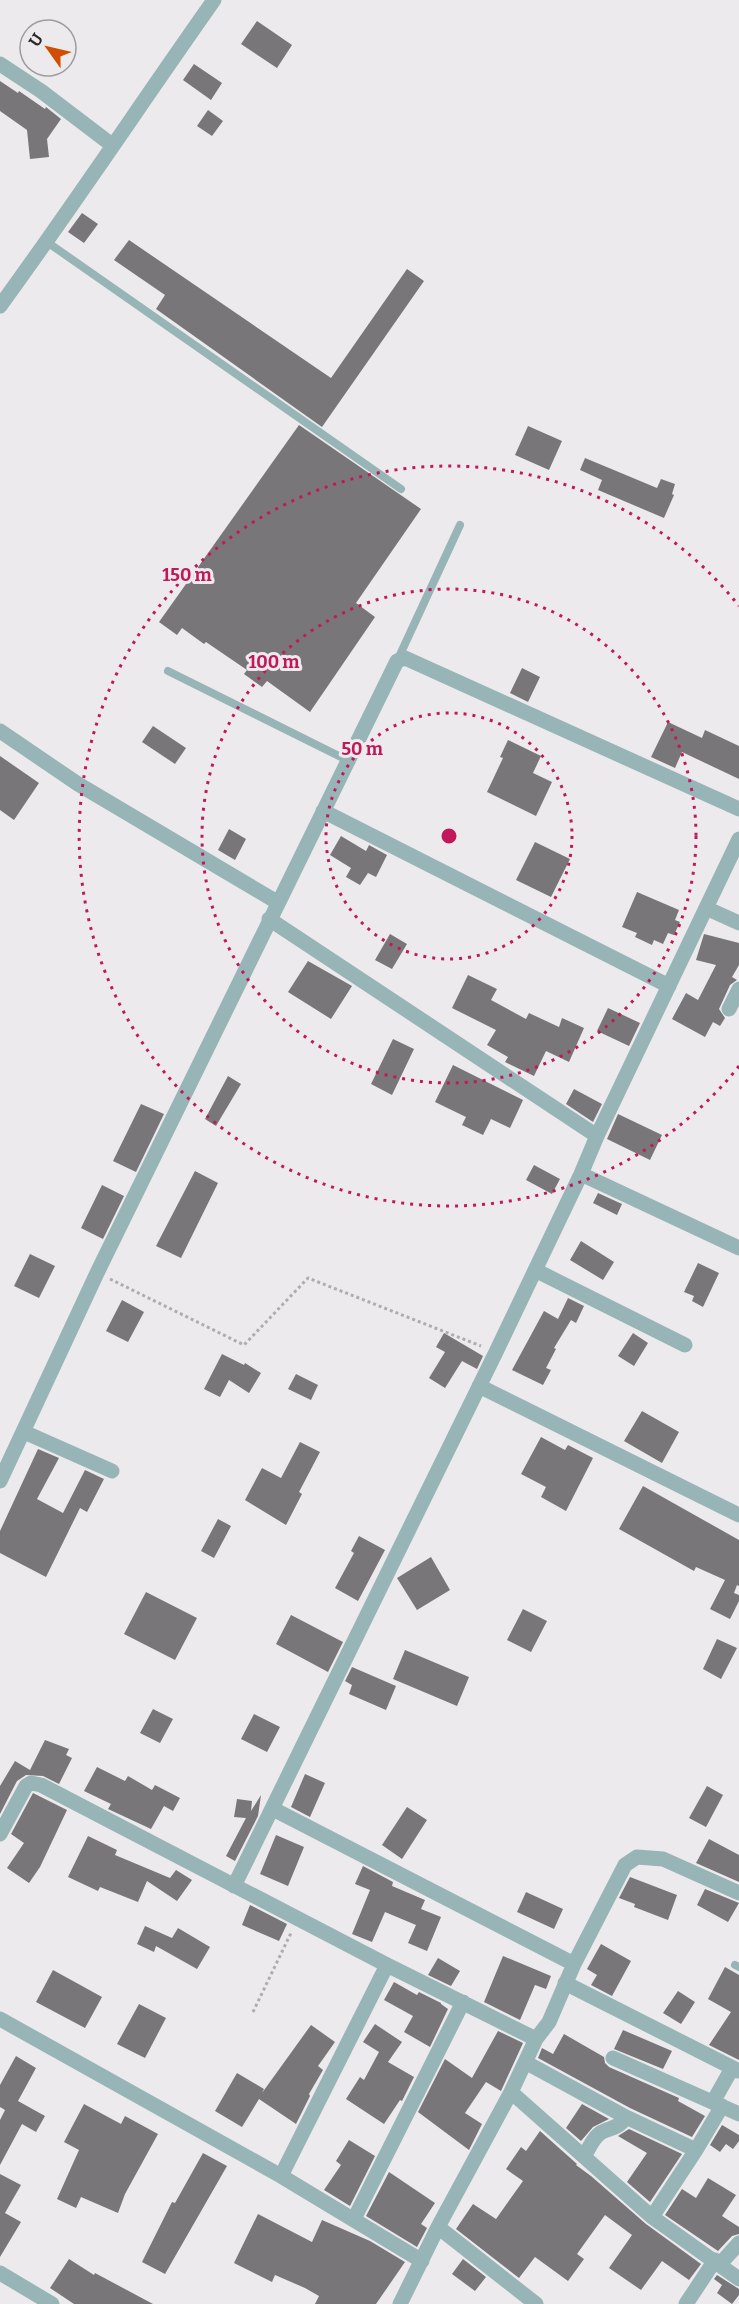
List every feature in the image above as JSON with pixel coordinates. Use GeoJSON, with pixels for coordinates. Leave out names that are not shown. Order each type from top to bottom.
{"type":"FeatureCollection","features":[{"type":"Feature","properties":{"kind":"street"},"geometry":{"type":"LineString","coordinates":[[0,306],[47,242],[214,0]]}},
{"type":"Feature","properties":{"kind":"street"},"geometry":{"type":"LineString","coordinates":[[0,64],[41,90],[112,145]]}},
{"type":"Feature","properties":{"kind":"street"},"geometry":{"type":"LineString","coordinates":[[0,1481],[97,1273],[397,661],[405,658],[739,809]]}},
{"type":"Feature","properties":{"kind":"street"},"geometry":{"type":"LineString","coordinates":[[0,731],[78,784],[277,902]]}},
{"type":"Feature","properties":{"kind":"street"},"geometry":{"type":"LineString","coordinates":[[323,812],[669,986]]}},
{"type":"Feature","properties":{"kind":"street"},"geometry":{"type":"LineString","coordinates":[[234,1886],[496,1352],[739,839]]}},
{"type":"Feature","properties":{"kind":"street"},"geometry":{"type":"LineString","coordinates":[[706,908],[739,922]]}},
{"type":"Feature","properties":{"kind":"street"},"geometry":{"type":"LineString","coordinates":[[269,919],[597,1136]]}},
{"type":"Feature","properties":{"kind":"street"},"geometry":{"type":"LineString","coordinates":[[729,1010],[739,989]]}},
{"type":"Feature","properties":{"kind":"street"},"geometry":{"type":"LineString","coordinates":[[581,1174],[739,1248]]}},
{"type":"Feature","properties":{"kind":"street"},"geometry":{"type":"LineString","coordinates":[[535,1270],[685,1346]]}},
{"type":"Feature","properties":{"kind":"street"},"geometry":{"type":"LineString","coordinates":[[479,1386],[739,1515]]}},
{"type":"Feature","properties":{"kind":"street"},"geometry":{"type":"LineString","coordinates":[[24,1432],[112,1471]]}},
{"type":"Feature","properties":{"kind":"street"},"geometry":{"type":"LineString","coordinates":[[0,1834],[26,1786],[36,1784],[387,1965],[536,2038]]}},
{"type":"Feature","properties":{"kind":"street"},"geometry":{"type":"LineString","coordinates":[[273,1809],[574,1964]]}},
{"type":"Feature","properties":{"kind":"street"},"geometry":{"type":"LineString","coordinates":[[404,2302],[438,2227],[511,2092],[536,2038],[549,2022],[574,1964],[623,1868],[637,1857],[663,1859],[739,1893]]}},
{"type":"Feature","properties":{"kind":"street"},"geometry":{"type":"LineString","coordinates":[[281,2176],[387,1965]]}},
{"type":"Feature","properties":{"kind":"street"},"geometry":{"type":"LineString","coordinates":[[565,1983],[737,2070]]}},
{"type":"Feature","properties":{"kind":"street"},"geometry":{"type":"LineString","coordinates":[[354,2219],[463,2002]]}},
{"type":"Feature","properties":{"kind":"street"},"geometry":{"type":"LineString","coordinates":[[0,2019],[281,2176],[422,2261]]}},
{"type":"Feature","properties":{"kind":"street"},"geometry":{"type":"LineString","coordinates":[[613,2058],[739,2114]]}},
{"type":"Feature","properties":{"kind":"street"},"geometry":{"type":"LineString","coordinates":[[525,2062],[626,2117],[696,2150]]}},
{"type":"Feature","properties":{"kind":"street"},"geometry":{"type":"LineString","coordinates":[[652,2217],[696,2150],[731,2070],[737,2070]]}},
{"type":"Feature","properties":{"kind":"street"},"geometry":{"type":"LineString","coordinates":[[511,2092],[585,2155],[652,2217],[739,2279]]}},
{"type":"Feature","properties":{"kind":"street"},"geometry":{"type":"LineString","coordinates":[[585,2155],[602,2132],[617,2127],[626,2117]]}},
{"type":"Feature","properties":{"kind":"street"},"geometry":{"type":"LineString","coordinates":[[438,2227],[536,2304]]}},
{"type":"Feature","properties":{"kind":"street"},"geometry":{"type":"LineString","coordinates":[[686,2304],[717,2262],[739,2243]]}},
{"type":"Feature","properties":{"kind":"street"},"geometry":{"type":"LineString","coordinates":[[0,2273],[52,2304]]}},
{"type":"Feature","properties":{"kind":"lane"},"geometry":{"type":"LineString","coordinates":[[47,242],[401,489]]}},
{"type":"Feature","properties":{"kind":"lane"},"geometry":{"type":"LineString","coordinates":[[397,661],[460,525]]}},
{"type":"Feature","properties":{"kind":"lane"},"geometry":{"type":"LineString","coordinates":[[168,671],[349,761]]}},
{"type":"Feature","properties":{"kind":"path"},"geometry":{"type":"LineString","coordinates":[[97,1273],[243,1345],[308,1278],[496,1352]]}},
{"type":"Feature","properties":{"kind":"path"},"geometry":{"type":"LineString","coordinates":[[253,2012],[298,1919]]}},
{"type":"Feature","properties":{"kind":"building"},"geometry":{"type":"Polygon","coordinates":[[[257,21],[292,45],[277,68],[241,44],[257,21]]]}},
{"type":"Feature","properties":{"kind":"building"},"geometry":{"type":"Polygon","coordinates":[[[194,64],[222,83],[211,100],[183,80],[194,64]]]}},
{"type":"Feature","properties":{"kind":"building"},"geometry":{"type":"Polygon","coordinates":[[[0,81],[45,109],[46,107],[61,119],[47,139],[49,157],[30,159],[27,130],[0,111],[0,81]]]}},
{"type":"Feature","properties":{"kind":"building"},"geometry":{"type":"Polygon","coordinates":[[[208,110],[223,121],[212,136],[197,126],[208,110]]]}},
{"type":"Feature","properties":{"kind":"building"},"geometry":{"type":"Polygon","coordinates":[[[82,213],[98,224],[84,243],[68,232],[82,213]]]}},
{"type":"Feature","properties":{"kind":"building"},"geometry":{"type":"Polygon","coordinates":[[[129,240],[331,378],[407,269],[424,281],[322,427],[156,309],[165,295],[114,260],[129,240]]]}},
{"type":"Feature","properties":{"kind":"building"},"geometry":{"type":"Polygon","coordinates":[[[299,425],[421,509],[356,603],[375,617],[310,712],[267,681],[262,687],[244,674],[247,670],[206,642],[204,644],[182,628],[177,635],[159,622],[299,425]]]}},
{"type":"Feature","properties":{"kind":"building"},"geometry":{"type":"Polygon","coordinates":[[[528,426],[562,441],[549,470],[515,455],[528,426]]]}},
{"type":"Feature","properties":{"kind":"building"},"geometry":{"type":"Polygon","coordinates":[[[585,458],[657,488],[661,479],[675,484],[672,494],[674,495],[664,518],[598,490],[602,480],[580,470],[585,458]]]}},
{"type":"Feature","properties":{"kind":"building"},"geometry":{"type":"Polygon","coordinates":[[[522,668],[540,677],[528,702],[510,693],[522,668]]]}},
{"type":"Feature","properties":{"kind":"building"},"geometry":{"type":"Polygon","coordinates":[[[668,722],[702,738],[705,730],[739,746],[739,779],[682,752],[675,768],[651,757],[668,722]]]}},
{"type":"Feature","properties":{"kind":"building"},"geometry":{"type":"Polygon","coordinates":[[[153,726],[186,748],[175,764],[142,742],[153,726]]]}},
{"type":"Feature","properties":{"kind":"building"},"geometry":{"type":"Polygon","coordinates":[[[508,740],[541,756],[533,773],[552,782],[536,816],[487,792],[503,758],[500,757],[508,740]]]}},
{"type":"Feature","properties":{"kind":"building"},"geometry":{"type":"Polygon","coordinates":[[[0,756],[39,783],[14,820],[0,810],[0,756]]]}},
{"type":"Feature","properties":{"kind":"building"},"geometry":{"type":"Polygon","coordinates":[[[229,829],[246,839],[235,860],[218,850],[229,829]]]}},
{"type":"Feature","properties":{"kind":"building"},"geometry":{"type":"Polygon","coordinates":[[[341,836],[366,851],[369,845],[387,855],[376,877],[368,873],[360,885],[346,877],[351,868],[330,855],[341,836]]]}},
{"type":"Feature","properties":{"kind":"building"},"geometry":{"type":"Polygon","coordinates":[[[535,842],[570,859],[551,897],[516,880],[535,842]]]}},
{"type":"Feature","properties":{"kind":"building"},"geometry":{"type":"Polygon","coordinates":[[[637,892],[679,910],[675,920],[680,922],[674,935],[668,933],[663,944],[654,940],[652,945],[635,937],[637,933],[622,927],[637,892]]]}},
{"type":"Feature","properties":{"kind":"building"},"geometry":{"type":"Polygon","coordinates":[[[390,934],[407,944],[392,969],[375,960],[390,934]]]}},
{"type":"Feature","properties":{"kind":"building"},"geometry":{"type":"Polygon","coordinates":[[[704,934],[739,943],[739,965],[732,977],[737,980],[730,985],[719,1009],[725,1018],[720,1026],[713,1022],[705,1037],[672,1019],[686,993],[698,1000],[716,965],[696,960],[704,934]]]}},
{"type":"Feature","properties":{"kind":"building"},"geometry":{"type":"Polygon","coordinates":[[[308,961],[352,986],[331,1019],[288,992],[308,961]]]}},
{"type":"Feature","properties":{"kind":"building"},"geometry":{"type":"Polygon","coordinates":[[[468,975],[497,989],[491,1000],[526,1019],[529,1013],[559,1027],[562,1018],[584,1028],[569,1062],[546,1051],[534,1076],[505,1062],[508,1057],[487,1045],[496,1030],[452,1008],[468,975]]]}},
{"type":"Feature","properties":{"kind":"building"},"geometry":{"type":"Polygon","coordinates":[[[608,1008],[640,1023],[629,1046],[597,1031],[608,1008]]]}},
{"type":"Feature","properties":{"kind":"building"},"geometry":{"type":"Polygon","coordinates":[[[393,1039],[414,1049],[392,1095],[371,1084],[393,1039]]]}},
{"type":"Feature","properties":{"kind":"building"},"geometry":{"type":"Polygon","coordinates":[[[453,1065],[523,1100],[510,1128],[491,1119],[483,1135],[462,1125],[466,1117],[435,1102],[453,1065]]]}},
{"type":"Feature","properties":{"kind":"building"},"geometry":{"type":"Polygon","coordinates":[[[228,1076],[241,1084],[216,1126],[205,1119],[228,1076]]]}},
{"type":"Feature","properties":{"kind":"building"},"geometry":{"type":"Polygon","coordinates":[[[574,1089],[602,1104],[593,1122],[566,1104],[574,1089]]]}},
{"type":"Feature","properties":{"kind":"building"},"geometry":{"type":"Polygon","coordinates":[[[141,1104],[164,1114],[136,1172],[113,1161],[141,1104]]]}},
{"type":"Feature","properties":{"kind":"building"},"geometry":{"type":"Polygon","coordinates":[[[618,1114],[662,1135],[650,1160],[607,1139],[618,1114]]]}},
{"type":"Feature","properties":{"kind":"building"},"geometry":{"type":"Polygon","coordinates":[[[534,1165],[560,1179],[552,1194],[526,1180],[534,1165]]]}},
{"type":"Feature","properties":{"kind":"building"},"geometry":{"type":"Polygon","coordinates":[[[195,1171],[218,1183],[181,1258],[156,1246],[195,1171]]]}},
{"type":"Feature","properties":{"kind":"building"},"geometry":{"type":"Polygon","coordinates":[[[102,1185],[124,1196],[103,1239],[81,1228],[102,1185]]]}},
{"type":"Feature","properties":{"kind":"building"},"geometry":{"type":"Polygon","coordinates":[[[598,1193],[622,1204],[617,1215],[593,1203],[598,1193]]]}},
{"type":"Feature","properties":{"kind":"building"},"geometry":{"type":"Polygon","coordinates":[[[581,1241],[614,1262],[603,1280],[570,1260],[581,1241]]]}},
{"type":"Feature","properties":{"kind":"building"},"geometry":{"type":"Polygon","coordinates":[[[30,1254],[55,1266],[39,1298],[14,1286],[30,1254]]]}},
{"type":"Feature","properties":{"kind":"building"},"geometry":{"type":"Polygon","coordinates":[[[698,1263],[719,1273],[703,1307],[692,1301],[694,1296],[684,1292],[698,1263]]]}},
{"type":"Feature","properties":{"kind":"building"},"geometry":{"type":"Polygon","coordinates":[[[568,1298],[584,1306],[576,1323],[571,1320],[554,1348],[556,1349],[546,1368],[551,1370],[543,1385],[512,1370],[544,1311],[558,1319],[568,1298]]]}},
{"type":"Feature","properties":{"kind":"building"},"geometry":{"type":"Polygon","coordinates":[[[122,1300],[144,1312],[128,1342],[106,1331],[122,1300]]]}},
{"type":"Feature","properties":{"kind":"building"},"geometry":{"type":"Polygon","coordinates":[[[444,1333],[483,1356],[477,1369],[462,1361],[445,1388],[429,1378],[445,1352],[436,1347],[444,1333]]]}},
{"type":"Feature","properties":{"kind":"building"},"geometry":{"type":"Polygon","coordinates":[[[633,1333],[648,1343],[634,1366],[618,1356],[633,1333]]]}},
{"type":"Feature","properties":{"kind":"building"},"geometry":{"type":"Polygon","coordinates":[[[222,1354],[244,1365],[245,1363],[261,1373],[249,1393],[229,1380],[220,1397],[204,1389],[222,1354]]]}},
{"type":"Feature","properties":{"kind":"building"},"geometry":{"type":"Polygon","coordinates":[[[296,1374],[318,1385],[311,1400],[288,1389],[296,1374]]]}},
{"type":"Feature","properties":{"kind":"building"},"geometry":{"type":"Polygon","coordinates":[[[642,1411],[679,1432],[662,1463],[624,1441],[642,1411]]]}},
{"type":"Feature","properties":{"kind":"building"},"geometry":{"type":"Polygon","coordinates":[[[541,1437],[565,1450],[568,1445],[593,1458],[566,1511],[541,1497],[546,1487],[521,1474],[541,1437]]]}},
{"type":"Feature","properties":{"kind":"building"},"geometry":{"type":"Polygon","coordinates":[[[300,1442],[320,1452],[299,1492],[302,1494],[286,1525],[245,1500],[262,1468],[281,1478],[300,1442]]]}},
{"type":"Feature","properties":{"kind":"building"},"geometry":{"type":"Polygon","coordinates":[[[38,1449],[59,1458],[37,1499],[63,1513],[85,1470],[104,1479],[87,1512],[80,1508],[46,1577],[0,1553],[0,1531],[38,1449]]]}},
{"type":"Feature","properties":{"kind":"building"},"geometry":{"type":"Polygon","coordinates":[[[643,1486],[739,1540],[739,1586],[737,1585],[734,1593],[739,1595],[739,1601],[730,1619],[710,1609],[725,1580],[696,1567],[694,1571],[619,1529],[643,1486]]]}},
{"type":"Feature","properties":{"kind":"building"},"geometry":{"type":"Polygon","coordinates":[[[218,1519],[231,1526],[214,1558],[201,1551],[218,1519]]]}},
{"type":"Feature","properties":{"kind":"building"},"geometry":{"type":"Polygon","coordinates":[[[359,1536],[385,1550],[358,1601],[335,1588],[354,1553],[351,1551],[359,1536]]]}},
{"type":"Feature","properties":{"kind":"building"},"geometry":{"type":"Polygon","coordinates":[[[431,1557],[450,1590],[417,1610],[397,1578],[431,1557]]]}},
{"type":"Feature","properties":{"kind":"building"},"geometry":{"type":"Polygon","coordinates":[[[146,1592],[197,1618],[175,1660],[124,1634],[146,1592]]]}},
{"type":"Feature","properties":{"kind":"building"},"geometry":{"type":"Polygon","coordinates":[[[523,1609],[547,1621],[531,1652],[507,1640],[523,1609]]]}},
{"type":"Feature","properties":{"kind":"building"},"geometry":{"type":"Polygon","coordinates":[[[291,1615],[343,1642],[328,1672],[276,1644],[291,1615]]]}},
{"type":"Feature","properties":{"kind":"building"},"geometry":{"type":"Polygon","coordinates":[[[717,1639],[737,1648],[721,1679],[703,1669],[717,1639]]]}},
{"type":"Feature","properties":{"kind":"building"},"geometry":{"type":"Polygon","coordinates":[[[405,1650],[469,1677],[457,1706],[393,1679],[405,1650]]]}},
{"type":"Feature","properties":{"kind":"building"},"geometry":{"type":"Polygon","coordinates":[[[352,1667],[396,1686],[386,1710],[349,1694],[352,1685],[345,1681],[352,1667]]]}},
{"type":"Feature","properties":{"kind":"building"},"geometry":{"type":"Polygon","coordinates":[[[153,1709],[173,1719],[160,1743],[140,1733],[153,1709]]]}},
{"type":"Feature","properties":{"kind":"building"},"geometry":{"type":"Polygon","coordinates":[[[254,1714],[280,1727],[267,1752],[241,1739],[254,1714]]]}},
{"type":"Feature","properties":{"kind":"building"},"geometry":{"type":"Polygon","coordinates":[[[45,1740],[69,1749],[66,1755],[72,1758],[59,1784],[43,1776],[26,1775],[17,1781],[0,1814],[0,1786],[15,1761],[30,1770],[45,1740]]]}},
{"type":"Feature","properties":{"kind":"building"},"geometry":{"type":"Polygon","coordinates":[[[97,1767],[125,1781],[128,1776],[152,1790],[155,1785],[180,1798],[173,1811],[164,1806],[151,1829],[108,1809],[111,1804],[84,1791],[97,1767]]]}},
{"type":"Feature","properties":{"kind":"building"},"geometry":{"type":"Polygon","coordinates":[[[305,1774],[325,1783],[310,1817],[291,1807],[305,1774]]]}},
{"type":"Feature","properties":{"kind":"building"},"geometry":{"type":"Polygon","coordinates":[[[707,1786],[723,1795],[706,1827],[689,1818],[707,1786]]]}},
{"type":"Feature","properties":{"kind":"building"},"geometry":{"type":"Polygon","coordinates":[[[33,1793],[67,1810],[40,1867],[29,1883],[7,1868],[24,1843],[11,1834],[33,1793]]]}},
{"type":"Feature","properties":{"kind":"building"},"geometry":{"type":"Polygon","coordinates":[[[261,1795],[258,1816],[235,1861],[226,1856],[246,1818],[234,1817],[237,1799],[252,1801],[251,1811],[261,1795]]]}},
{"type":"Feature","properties":{"kind":"building"},"geometry":{"type":"Polygon","coordinates":[[[407,1807],[427,1820],[402,1859],[382,1845],[407,1807]]]}},
{"type":"Feature","properties":{"kind":"building"},"geometry":{"type":"Polygon","coordinates":[[[276,1835],[304,1847],[288,1886],[260,1874],[276,1835]]]}},
{"type":"Feature","properties":{"kind":"building"},"geometry":{"type":"Polygon","coordinates":[[[88,1836],[117,1850],[115,1855],[170,1878],[176,1870],[192,1880],[177,1901],[147,1881],[138,1902],[100,1887],[98,1891],[68,1877],[88,1836]]]}},
{"type":"Feature","properties":{"kind":"building"},"geometry":{"type":"Polygon","coordinates":[[[709,1839],[739,1855],[739,1882],[696,1863],[709,1839]]]}},
{"type":"Feature","properties":{"kind":"building"},"geometry":{"type":"Polygon","coordinates":[[[363,1866],[393,1882],[392,1886],[425,1900],[421,1909],[441,1917],[427,1951],[408,1943],[416,1925],[385,1912],[372,1942],[352,1934],[370,1890],[355,1884],[363,1866]]]}},
{"type":"Feature","properties":{"kind":"building"},"geometry":{"type":"Polygon","coordinates":[[[630,1877],[677,1895],[668,1920],[634,1907],[635,1904],[619,1898],[630,1877]]]}},
{"type":"Feature","properties":{"kind":"building"},"geometry":{"type":"Polygon","coordinates":[[[705,1889],[739,1903],[728,1922],[697,1905],[705,1889]]]}},
{"type":"Feature","properties":{"kind":"building"},"geometry":{"type":"Polygon","coordinates":[[[526,1892],[563,1909],[554,1929],[517,1912],[526,1892]]]}},
{"type":"Feature","properties":{"kind":"building"},"geometry":{"type":"Polygon","coordinates":[[[250,1905],[287,1924],[279,1941],[242,1925],[250,1905]]]}},
{"type":"Feature","properties":{"kind":"building"},"geometry":{"type":"Polygon","coordinates":[[[145,1926],[172,1938],[178,1928],[210,1947],[197,1969],[156,1946],[154,1952],[137,1944],[145,1926]]]}},
{"type":"Feature","properties":{"kind":"building"},"geometry":{"type":"Polygon","coordinates":[[[601,1944],[631,1961],[612,1996],[591,1985],[597,1975],[587,1969],[601,1944]]]}},
{"type":"Feature","properties":{"kind":"building"},"geometry":{"type":"Polygon","coordinates":[[[503,1956],[551,1976],[546,1989],[535,1985],[520,2020],[484,2002],[503,1956]]]}},
{"type":"Feature","properties":{"kind":"building"},"geometry":{"type":"Polygon","coordinates":[[[438,1958],[460,1971],[451,1986],[428,1975],[438,1958]]]}},
{"type":"Feature","properties":{"kind":"building"},"geometry":{"type":"Polygon","coordinates":[[[725,1967],[739,1975],[739,2060],[709,2045],[731,2012],[708,1999],[725,1967]]]}},
{"type":"Feature","properties":{"kind":"building"},"geometry":{"type":"Polygon","coordinates":[[[53,1970],[102,1997],[85,2028],[36,2002],[53,1970]]]}},
{"type":"Feature","properties":{"kind":"building"},"geometry":{"type":"Polygon","coordinates":[[[394,1982],[417,1995],[419,1992],[441,2003],[448,2009],[430,2047],[404,2032],[413,2016],[384,2000],[394,1982]]]}},
{"type":"Feature","properties":{"kind":"building"},"geometry":{"type":"Polygon","coordinates":[[[678,1991],[695,2002],[681,2024],[663,2013],[678,1991]]]}},
{"type":"Feature","properties":{"kind":"building"},"geometry":{"type":"Polygon","coordinates":[[[139,2004],[166,2018],[145,2058],[117,2044],[139,2004]]]}},
{"type":"Feature","properties":{"kind":"building"},"geometry":{"type":"Polygon","coordinates":[[[375,2024],[402,2042],[388,2062],[414,2077],[402,2101],[400,2100],[384,2124],[346,2099],[360,2077],[364,2080],[379,2052],[363,2042],[375,2024]]]}},
{"type":"Feature","properties":{"kind":"building"},"geometry":{"type":"Polygon","coordinates":[[[311,2025],[335,2042],[318,2066],[323,2070],[296,2124],[259,2099],[242,2127],[215,2111],[237,2073],[264,2089],[262,2093],[311,2025]]]}},
{"type":"Feature","properties":{"kind":"building"},"geometry":{"type":"Polygon","coordinates":[[[623,2030],[672,2051],[663,2069],[614,2049],[623,2030]]]}},
{"type":"Feature","properties":{"kind":"building"},"geometry":{"type":"Polygon","coordinates":[[[498,2031],[523,2043],[501,2091],[486,2082],[465,2113],[482,2124],[469,2150],[418,2112],[445,2059],[472,2078],[498,2031]]]}},
{"type":"Feature","properties":{"kind":"building"},"geometry":{"type":"Polygon","coordinates":[[[564,2034],[604,2057],[609,2067],[679,2098],[678,2101],[705,2116],[692,2137],[630,2108],[538,2058],[542,2048],[553,2054],[564,2034]]]}},
{"type":"Feature","properties":{"kind":"building"},"geometry":{"type":"Polygon","coordinates":[[[16,2056],[36,2068],[18,2101],[45,2116],[36,2132],[22,2124],[0,2165],[0,2120],[5,2110],[0,2107],[0,2085],[16,2056]]]}},
{"type":"Feature","properties":{"kind":"building"},"geometry":{"type":"Polygon","coordinates":[[[84,2104],[121,2124],[125,2116],[158,2134],[125,2194],[118,2213],[81,2197],[76,2208],[57,2199],[79,2150],[64,2142],[84,2104]]]}},
{"type":"Feature","properties":{"kind":"building"},"geometry":{"type":"Polygon","coordinates":[[[582,2104],[609,2119],[593,2127],[581,2141],[566,2128],[582,2104]]]}},
{"type":"Feature","properties":{"kind":"building"},"geometry":{"type":"Polygon","coordinates":[[[722,2125],[739,2135],[739,2141],[733,2149],[726,2144],[720,2152],[710,2145],[722,2125]]]}},
{"type":"Feature","properties":{"kind":"building"},"geometry":{"type":"Polygon","coordinates":[[[629,2129],[682,2154],[650,2202],[627,2182],[647,2153],[618,2136],[629,2129]]]}},
{"type":"Feature","properties":{"kind":"building"},"geometry":{"type":"Polygon","coordinates":[[[540,2131],[576,2165],[646,2224],[701,2264],[689,2280],[662,2261],[641,2290],[609,2268],[632,2235],[605,2215],[577,2254],[584,2259],[568,2281],[535,2257],[519,2278],[456,2229],[473,2204],[496,2219],[523,2181],[506,2169],[521,2147],[526,2151],[540,2131]]]}},
{"type":"Feature","properties":{"kind":"building"},"geometry":{"type":"Polygon","coordinates":[[[349,2140],[375,2156],[350,2206],[324,2190],[341,2165],[336,2161],[349,2140]]]}},
{"type":"Feature","properties":{"kind":"building"},"geometry":{"type":"Polygon","coordinates":[[[203,2153],[227,2166],[165,2274],[142,2262],[172,2202],[175,2203],[203,2153]]]}},
{"type":"Feature","properties":{"kind":"building"},"geometry":{"type":"Polygon","coordinates":[[[389,2172],[435,2203],[421,2224],[427,2228],[417,2247],[366,2216],[389,2172]]]}},
{"type":"Feature","properties":{"kind":"building"},"geometry":{"type":"Polygon","coordinates":[[[0,2174],[21,2185],[5,2213],[21,2222],[0,2257],[0,2174]]]}},
{"type":"Feature","properties":{"kind":"building"},"geometry":{"type":"Polygon","coordinates":[[[708,2178],[736,2195],[722,2216],[739,2227],[739,2234],[732,2236],[718,2251],[665,2215],[682,2189],[696,2198],[708,2178]]]}},
{"type":"Feature","properties":{"kind":"building"},"geometry":{"type":"Polygon","coordinates":[[[258,2214],[312,2242],[322,2220],[370,2241],[405,2262],[376,2304],[315,2304],[319,2296],[305,2288],[275,2275],[272,2282],[234,2263],[258,2214]]]}},
{"type":"Feature","properties":{"kind":"building"},"geometry":{"type":"Polygon","coordinates":[[[69,2259],[94,2275],[95,2273],[153,2304],[74,2304],[50,2288],[69,2259]]]}},
{"type":"Feature","properties":{"kind":"building"},"geometry":{"type":"Polygon","coordinates":[[[463,2259],[486,2277],[475,2291],[452,2274],[463,2259]]]}},
{"type":"Feature","properties":{"kind":"building"},"geometry":{"type":"Polygon","coordinates":[[[717,2275],[739,2289],[739,2295],[732,2304],[717,2293],[722,2285],[714,2279],[717,2275]]]}}]}
